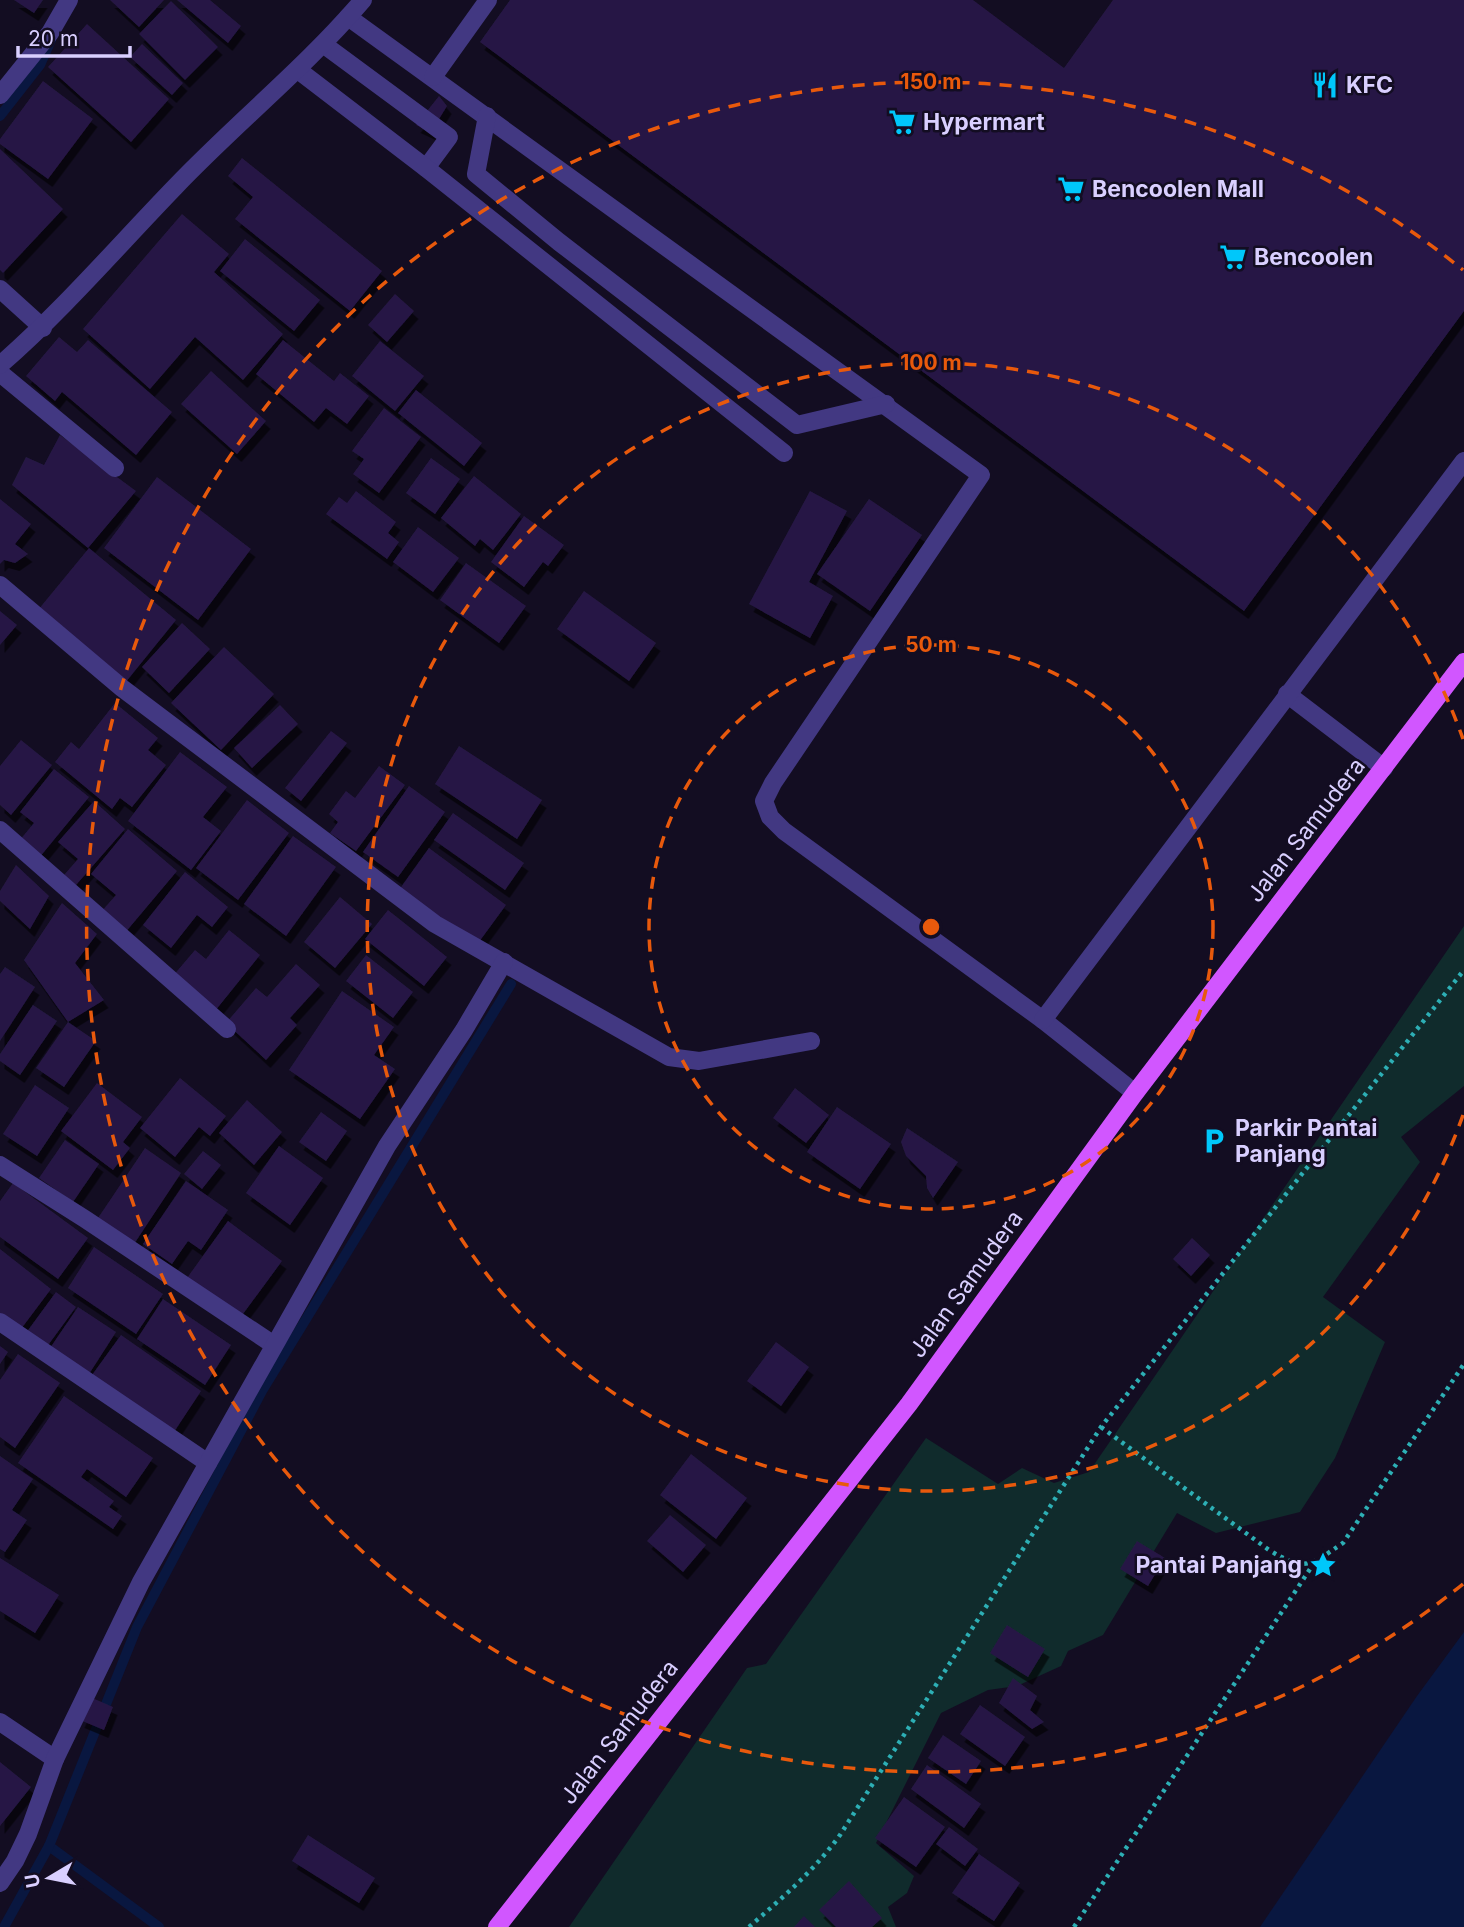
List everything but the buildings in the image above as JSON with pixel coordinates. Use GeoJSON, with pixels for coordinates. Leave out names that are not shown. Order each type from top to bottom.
{"type":"FeatureCollection","features":[{"type":"Feature","properties":{"kind":"main road","name":"Jalan Samudera"},"geometry":{"type":"LineString","coordinates":[[497,1927],[909,1404],[1135,1093],[1464,662]]}},
{"type":"Feature","properties":{"kind":"street"},"geometry":{"type":"LineString","coordinates":[[0,95],[50,33],[69,0]]}},
{"type":"Feature","properties":{"kind":"street"},"geometry":{"type":"LineString","coordinates":[[0,365],[43,328],[176,185],[298,70],[363,0]]}},
{"type":"Feature","properties":{"kind":"street"},"geometry":{"type":"LineString","coordinates":[[433,77],[488,0]]}},
{"type":"Feature","properties":{"kind":"street"},"geometry":{"type":"LineString","coordinates":[[348,17],[981,475],[773,783],[764,801],[770,817],[784,831],[1043,1020],[1135,1093]]}},
{"type":"Feature","properties":{"kind":"street"},"geometry":{"type":"LineString","coordinates":[[323,44],[449,137],[426,168]]}},
{"type":"Feature","properties":{"kind":"street"},"geometry":{"type":"LineString","coordinates":[[298,70],[426,168],[784,453]]}},
{"type":"Feature","properties":{"kind":"street"},"geometry":{"type":"LineString","coordinates":[[487,116],[476,174],[559,242],[797,425],[886,404]]}},
{"type":"Feature","properties":{"kind":"street"},"geometry":{"type":"LineString","coordinates":[[0,289],[43,328]]}},
{"type":"Feature","properties":{"kind":"street"},"geometry":{"type":"LineString","coordinates":[[0,373],[115,468]]}},
{"type":"Feature","properties":{"kind":"street"},"geometry":{"type":"LineString","coordinates":[[1043,1020],[1464,461]]}},
{"type":"Feature","properties":{"kind":"street"},"geometry":{"type":"LineString","coordinates":[[0,585],[122,688],[435,923],[669,1057],[699,1061],[811,1041]]}},
{"type":"Feature","properties":{"kind":"street"},"geometry":{"type":"LineString","coordinates":[[1287,694],[1384,768]]}},
{"type":"Feature","properties":{"kind":"street"},"geometry":{"type":"LineString","coordinates":[[0,830],[227,1030]]}},
{"type":"Feature","properties":{"kind":"street"},"geometry":{"type":"LineString","coordinates":[[0,1883],[15,1861],[28,1834],[55,1759],[141,1582],[387,1146],[464,1030],[503,962]]}},
{"type":"Feature","properties":{"kind":"street"},"geometry":{"type":"LineString","coordinates":[[0,1165],[274,1345]]}},
{"type":"Feature","properties":{"kind":"street"},"geometry":{"type":"LineString","coordinates":[[0,1322],[208,1463]]}},
{"type":"Feature","properties":{"kind":"street"},"geometry":{"type":"LineString","coordinates":[[0,1722],[55,1759]]}},
{"type":"Feature","properties":{"kind":"path"},"geometry":{"type":"LineString","coordinates":[[749,1927],[798,1885],[820,1862],[840,1835],[1101,1427],[1464,970]]}},
{"type":"Feature","properties":{"kind":"path"},"geometry":{"type":"LineString","coordinates":[[1074,1927],[1314,1562],[1343,1543],[1464,1364]]}},
{"type":"Feature","properties":{"kind":"path"},"geometry":{"type":"LineString","coordinates":[[1101,1427],[1291,1564],[1314,1562]]}},
{"type":"Feature","properties":{"kind":"green space"},"geometry":{"type":"Polygon","coordinates":[[[1464,926],[1464,1086],[1401,1137],[1420,1162],[1323,1297],[1385,1342],[1335,1458],[1300,1512],[1216,1533],[1177,1513],[1103,1635],[1068,1651],[1061,1666],[1017,1686],[988,1690],[941,1713],[876,1843],[914,1876],[907,1893],[888,1907],[896,1927],[569,1927],[747,1668],[766,1664],[926,1438],[998,1484],[1022,1468],[1054,1483],[1089,1472],[1464,926]]]}},
{"type":"Feature","properties":{"kind":"water"},"geometry":{"type":"Polygon","coordinates":[[[1464,1632],[1464,1927],[1260,1927],[1417,1696],[1464,1632]]]}},
{"type":"Feature","properties":{"kind":"waterway"},"geometry":{"type":"LineString","coordinates":[[0,116],[40,65],[51,40]]}},
{"type":"Feature","properties":{"kind":"waterway"},"geometry":{"type":"LineString","coordinates":[[4,1927],[49,1846],[137,1627],[262,1391],[511,984]]}},
{"type":"Feature","properties":{"kind":"waterway"},"geometry":{"type":"LineString","coordinates":[[49,1846],[159,1927]]}},
{"type":"Feature","properties":{"kind":"place","name":"KFC"},"geometry":{"type":"Point","coordinates":[1325,85]}},
{"type":"Feature","properties":{"kind":"place","name":"Hypermart"},"geometry":{"type":"Point","coordinates":[902,122]}},
{"type":"Feature","properties":{"kind":"place","name":"Bencoolen Mall"},"geometry":{"type":"Point","coordinates":[1071,189]}},
{"type":"Feature","properties":{"kind":"place","name":"Bencoolen"},"geometry":{"type":"Point","coordinates":[1233,257]}},
{"type":"Feature","properties":{"kind":"place","name":"Parkir Pantai Panjang"},"geometry":{"type":"Point","coordinates":[1214,1141]}},
{"type":"Feature","properties":{"kind":"place","name":"Pantai Panjang"},"geometry":{"type":"Point","coordinates":[1323,1565]}}]}
